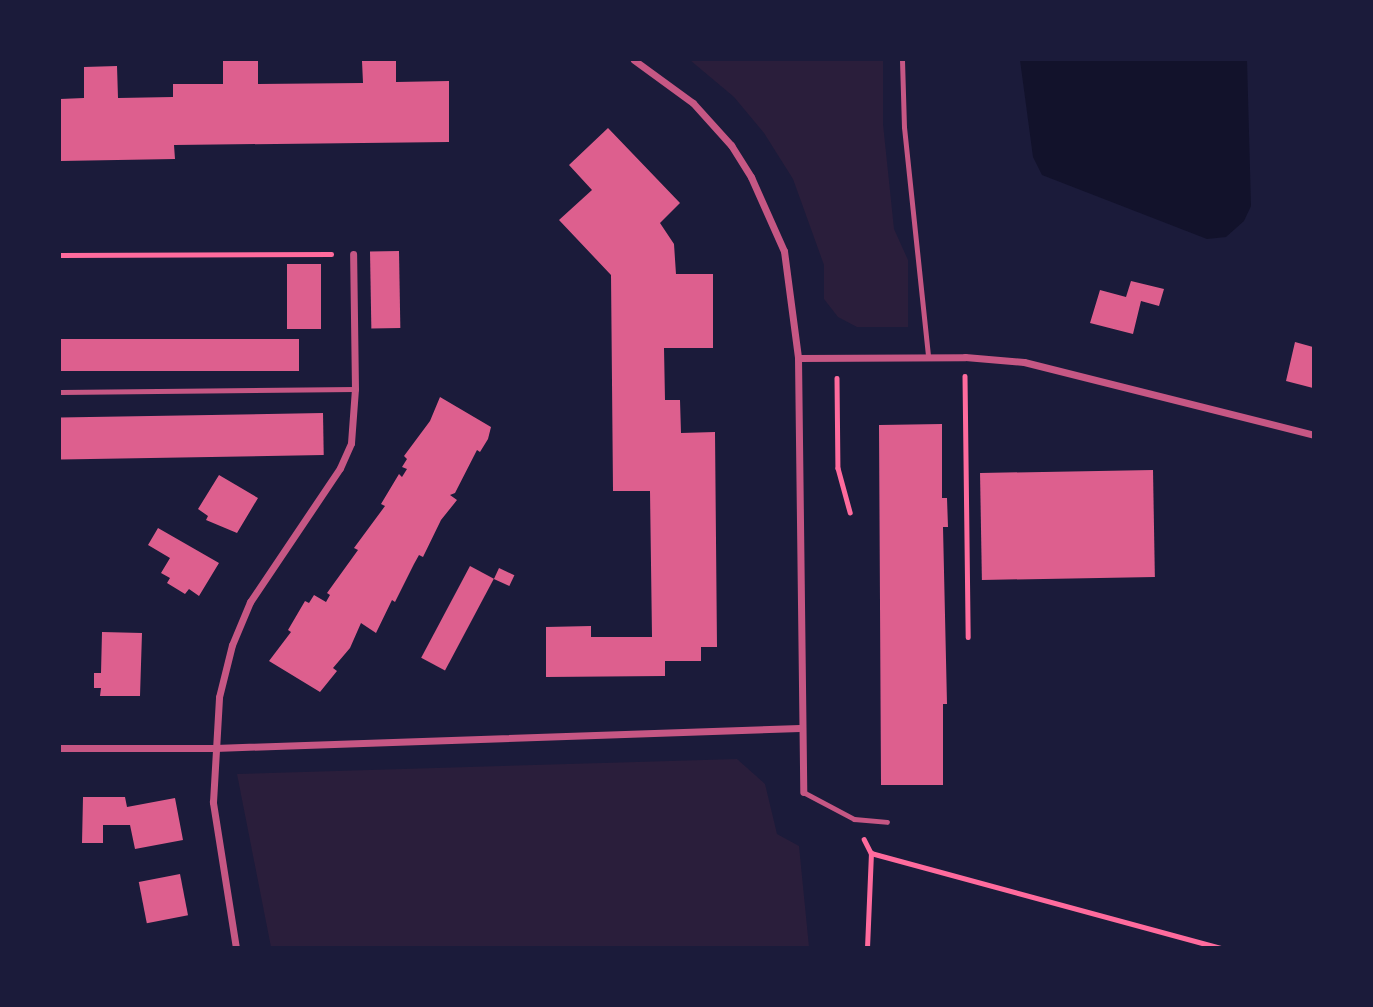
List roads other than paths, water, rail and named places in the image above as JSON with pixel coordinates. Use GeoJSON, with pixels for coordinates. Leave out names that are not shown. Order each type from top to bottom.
{"type":"FeatureCollection","features":[{"type":"Feature","properties":{"kind":"street"},"geometry":{"type":"LineString","coordinates":[[634,60],[693,103],[751,177],[784,251],[798,358],[800,728],[803,792]]}},
{"type":"Feature","properties":{"kind":"street"},"geometry":{"type":"LineString","coordinates":[[236,947],[213,802],[222,683],[240,622],[270,568],[344,460],[354,431],[353,254]]}},
{"type":"Feature","properties":{"kind":"street"},"geometry":{"type":"LineString","coordinates":[[798,358],[965,357],[1043,366],[1314,435]]}},
{"type":"Feature","properties":{"kind":"street"},"geometry":{"type":"LineString","coordinates":[[60,748],[215,748],[800,728]]}},
{"type":"Feature","properties":{"kind":"lane"},"geometry":{"type":"LineString","coordinates":[[902,60],[904,127],[928,357]]}},
{"type":"Feature","properties":{"kind":"lane"},"geometry":{"type":"LineString","coordinates":[[60,392],[355,389]]}},
{"type":"Feature","properties":{"kind":"lane"},"geometry":{"type":"LineString","coordinates":[[803,792],[854,819],[887,822]]}}]}
